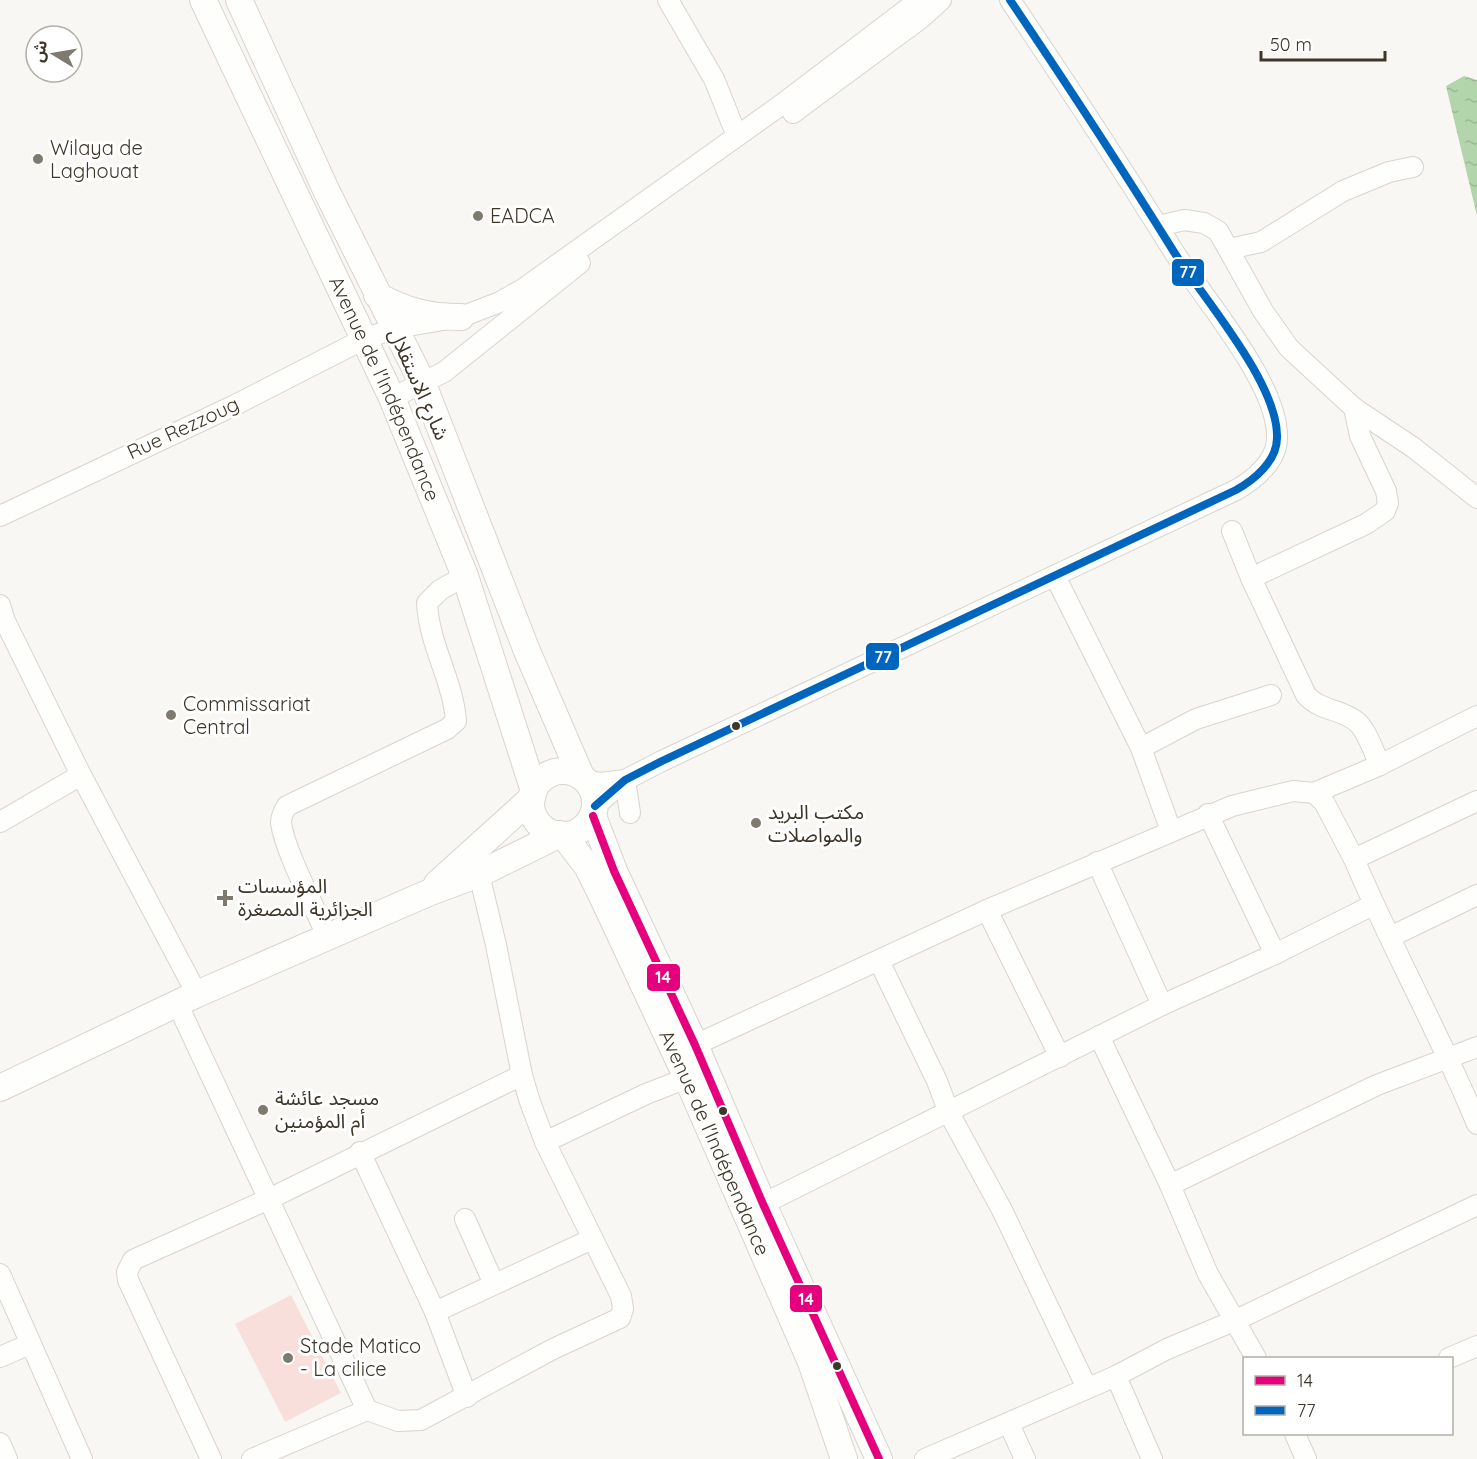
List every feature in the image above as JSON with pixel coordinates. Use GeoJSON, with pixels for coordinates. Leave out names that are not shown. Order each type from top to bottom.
{"type":"FeatureCollection","features":[{"type":"Feature","properties":{"kind":"main road","name":"Avenue de l'Indépendance"},"geometry":{"type":"LineString","coordinates":[[203,0],[392,398],[465,576],[533,794]]}},
{"type":"Feature","properties":{"kind":"main road","name":"شارع الاستقلال"},"geometry":{"type":"LineString","coordinates":[[238,0],[327,192],[423,384],[527,651],[584,779]]}},
{"type":"Feature","properties":{"kind":"main road"},"geometry":{"type":"LineString","coordinates":[[255,111],[283,96]]}},
{"type":"Feature","properties":{"kind":"main road"},"geometry":{"type":"LineString","coordinates":[[300,204],[327,192]]}},
{"type":"Feature","properties":{"kind":"main road"},"geometry":{"type":"LineString","coordinates":[[377,295],[416,313],[461,317]]}},
{"type":"Feature","properties":{"kind":"main road"},"geometry":{"type":"LineString","coordinates":[[0,1088],[187,999],[327,936],[479,874],[561,835],[581,830],[594,811],[592,789],[584,779],[573,772],[554,772],[546,776],[533,794],[428,893]]}},
{"type":"Feature","properties":{"kind":"main road"},"geometry":{"type":"LineString","coordinates":[[533,794],[535,818],[550,832],[561,835]]}},
{"type":"Feature","properties":{"kind":"main road","name":"Avenue de l'Indépendance"},"geometry":{"type":"LineString","coordinates":[[594,811],[614,871],[695,1045],[763,1204],[879,1459]]}},
{"type":"Feature","properties":{"kind":"main road","name":"Avenue de l'Indépendance"},"geometry":{"type":"LineString","coordinates":[[561,835],[587,866],[687,1078],[811,1362],[844,1459]]}},
{"type":"Feature","properties":{"kind":"street"},"geometry":{"type":"LineString","coordinates":[[668,0],[714,79],[737,136]]}},
{"type":"Feature","properties":{"kind":"street","name":"Rue Rezzoug"},"geometry":{"type":"LineString","coordinates":[[0,516],[233,406],[364,339],[396,328],[461,317],[500,302],[523,289],[737,136],[874,37],[919,0]]}},
{"type":"Feature","properties":{"kind":"street"},"geometry":{"type":"LineString","coordinates":[[392,398],[423,384],[460,360],[597,250],[824,91],[941,0]]}},
{"type":"Feature","properties":{"kind":"street"},"geometry":{"type":"LineString","coordinates":[[584,779],[601,783],[625,780],[983,608],[1236,490],[1262,470],[1277,439],[1264,389],[1010,0]]}},
{"type":"Feature","properties":{"kind":"street"},"geometry":{"type":"LineString","coordinates":[[1229,249],[1261,242],[1343,191],[1389,172],[1413,167]]}},
{"type":"Feature","properties":{"kind":"street"},"geometry":{"type":"LineString","coordinates":[[1159,226],[1184,220],[1204,223],[1218,231],[1263,311],[1289,348],[1354,408],[1414,448],[1477,498]]}},
{"type":"Feature","properties":{"kind":"street"},"geometry":{"type":"LineString","coordinates":[[1251,578],[1366,524],[1384,511],[1388,502],[1386,491],[1360,436],[1354,408]]}},
{"type":"Feature","properties":{"kind":"street"},"geometry":{"type":"LineString","coordinates":[[1232,531],[1251,578],[1306,695],[1314,704],[1356,722],[1363,729],[1380,765]]}},
{"type":"Feature","properties":{"kind":"street"},"geometry":{"type":"LineString","coordinates":[[327,936],[291,853],[281,815],[287,806],[447,729],[456,721],[455,707],[434,643],[427,603],[440,590],[465,576]]}},
{"type":"Feature","properties":{"kind":"street"},"geometry":{"type":"LineString","coordinates":[[1055,576],[1141,748],[1172,831]]}},
{"type":"Feature","properties":{"kind":"street"},"geometry":{"type":"LineString","coordinates":[[0,605],[5,621],[187,999],[269,1198],[366,1410]]}},
{"type":"Feature","properties":{"kind":"street"},"geometry":{"type":"LineString","coordinates":[[1141,748],[1196,719],[1271,695]]}},
{"type":"Feature","properties":{"kind":"street"},"geometry":{"type":"LineString","coordinates":[[695,1045],[987,910],[1208,814],[1293,791],[1314,793],[1380,765],[1477,716]]}},
{"type":"Feature","properties":{"kind":"street"},"geometry":{"type":"LineString","coordinates":[[0,822],[81,775]]}},
{"type":"Feature","properties":{"kind":"street"},"geometry":{"type":"LineString","coordinates":[[594,811],[625,780]]}},
{"type":"Feature","properties":{"kind":"street"},"geometry":{"type":"LineString","coordinates":[[625,780],[630,813]]}},
{"type":"Feature","properties":{"kind":"street"},"geometry":{"type":"LineString","coordinates":[[1314,793],[1324,802],[1354,859],[1414,992],[1450,1059],[1477,1124]]}},
{"type":"Feature","properties":{"kind":"street"},"geometry":{"type":"LineString","coordinates":[[1354,859],[1477,801]]}},
{"type":"Feature","properties":{"kind":"street"},"geometry":{"type":"LineString","coordinates":[[1208,814],[1275,954]]}},
{"type":"Feature","properties":{"kind":"street"},"geometry":{"type":"LineString","coordinates":[[1097,862],[1162,1005]]}},
{"type":"Feature","properties":{"kind":"street"},"geometry":{"type":"LineString","coordinates":[[252,1459],[366,1410],[398,1421],[421,1420],[553,1349],[620,1318],[623,1309],[621,1296],[545,1142],[522,1075],[479,874]]}},
{"type":"Feature","properties":{"kind":"street"},"geometry":{"type":"LineString","coordinates":[[1390,937],[1477,895]]}},
{"type":"Feature","properties":{"kind":"street"},"geometry":{"type":"LineString","coordinates":[[763,1204],[950,1113],[1162,1005],[1275,954],[1373,905]]}},
{"type":"Feature","properties":{"kind":"street"},"geometry":{"type":"LineString","coordinates":[[987,910],[1060,1057]]}},
{"type":"Feature","properties":{"kind":"street"},"geometry":{"type":"LineString","coordinates":[[879,961],[950,1113],[1002,1210],[1087,1388]]}},
{"type":"Feature","properties":{"kind":"street"},"geometry":{"type":"LineString","coordinates":[[1099,1036],[1170,1185],[1208,1274],[1255,1357]]}},
{"type":"Feature","properties":{"kind":"street"},"geometry":{"type":"LineString","coordinates":[[1170,1185],[1377,1085],[1477,1047]]}},
{"type":"Feature","properties":{"kind":"street"},"geometry":{"type":"LineString","coordinates":[[211,1459],[133,1292],[127,1272],[133,1260],[269,1198],[522,1075]]}},
{"type":"Feature","properties":{"kind":"street"},"geometry":{"type":"LineString","coordinates":[[545,1142],[646,1094],[687,1078]]}},
{"type":"Feature","properties":{"kind":"street"},"geometry":{"type":"LineString","coordinates":[[360,1152],[435,1312],[467,1397]]}},
{"type":"Feature","properties":{"kind":"street"},"geometry":{"type":"LineString","coordinates":[[925,1459],[1116,1376],[1167,1349],[1236,1320],[1477,1205]]}},
{"type":"Feature","properties":{"kind":"street"},"geometry":{"type":"LineString","coordinates":[[465,1219],[494,1284]]}},
{"type":"Feature","properties":{"kind":"street"},"geometry":{"type":"LineString","coordinates":[[435,1312],[592,1239]]}},
{"type":"Feature","properties":{"kind":"street"},"geometry":{"type":"LineString","coordinates":[[0,1274],[82,1459]]}},
{"type":"Feature","properties":{"kind":"street"},"geometry":{"type":"LineString","coordinates":[[0,1357],[30,1344]]}},
{"type":"Feature","properties":{"kind":"street"},"geometry":{"type":"LineString","coordinates":[[1453,1357],[1477,1346]]}},
{"type":"Feature","properties":{"kind":"street"},"geometry":{"type":"LineString","coordinates":[[1116,1376],[1152,1459]]}},
{"type":"Feature","properties":{"kind":"street"},"geometry":{"type":"LineString","coordinates":[[1008,1424],[1025,1459]]}},
{"type":"Feature","properties":{"kind":"street"},"geometry":{"type":"LineString","coordinates":[[1296,1435],[1306,1459]]}},
{"type":"Feature","properties":{"kind":"street"},"geometry":{"type":"LineString","coordinates":[[0,1443],[7,1459]]}},
{"type":"Feature","properties":{"kind":"shaded area","name":"Stade Matico - La cilice"},"geometry":{"type":"Polygon","coordinates":[[[291,1295],[341,1393],[285,1422],[235,1324],[291,1295]]]}},
{"type":"Feature","properties":{"kind":"water"},"geometry":{"type":"Polygon","coordinates":[[[1464,76],[1477,80],[1477,216],[1446,86],[1464,76]]]}},
{"type":"Feature","properties":{"kind":"transit line","name":"77"},"geometry":{"type":"LineString","coordinates":[[595,806],[625,780],[662,761],[1236,490],[1250,481],[1269,462],[1277,438],[1274,416],[1266,393],[1253,368],[1174,252],[1010,0]]}},
{"type":"Feature","properties":{"kind":"transit line","name":"14"},"geometry":{"type":"LineString","coordinates":[[593,816],[614,871],[695,1045],[763,1204],[879,1459]]}},
{"type":"Feature","properties":{"kind":"place","name":"Wilaya de Laghouat"},"geometry":{"type":"Point","coordinates":[38,159]}},
{"type":"Feature","properties":{"kind":"place","name":"EADCA"},"geometry":{"type":"Point","coordinates":[478,216]}},
{"type":"Feature","properties":{"kind":"place","name":"Commissariat Central"},"geometry":{"type":"Point","coordinates":[171,715]}},
{"type":"Feature","properties":{"kind":"place","name":"مكتب البريد والمواصلات"},"geometry":{"type":"Point","coordinates":[756,823]}},
{"type":"Feature","properties":{"kind":"place","name":"المؤسسات الجزائرية المصغرة"},"geometry":{"type":"Point","coordinates":[225,898]}},
{"type":"Feature","properties":{"kind":"place","name":"مسجد عائشة أم المؤمنين"},"geometry":{"type":"Point","coordinates":[263,1110]}},
{"type":"Feature","properties":{"kind":"place","name":"Stade Matico - La cilice"},"geometry":{"type":"Point","coordinates":[288,1358]}}]}
